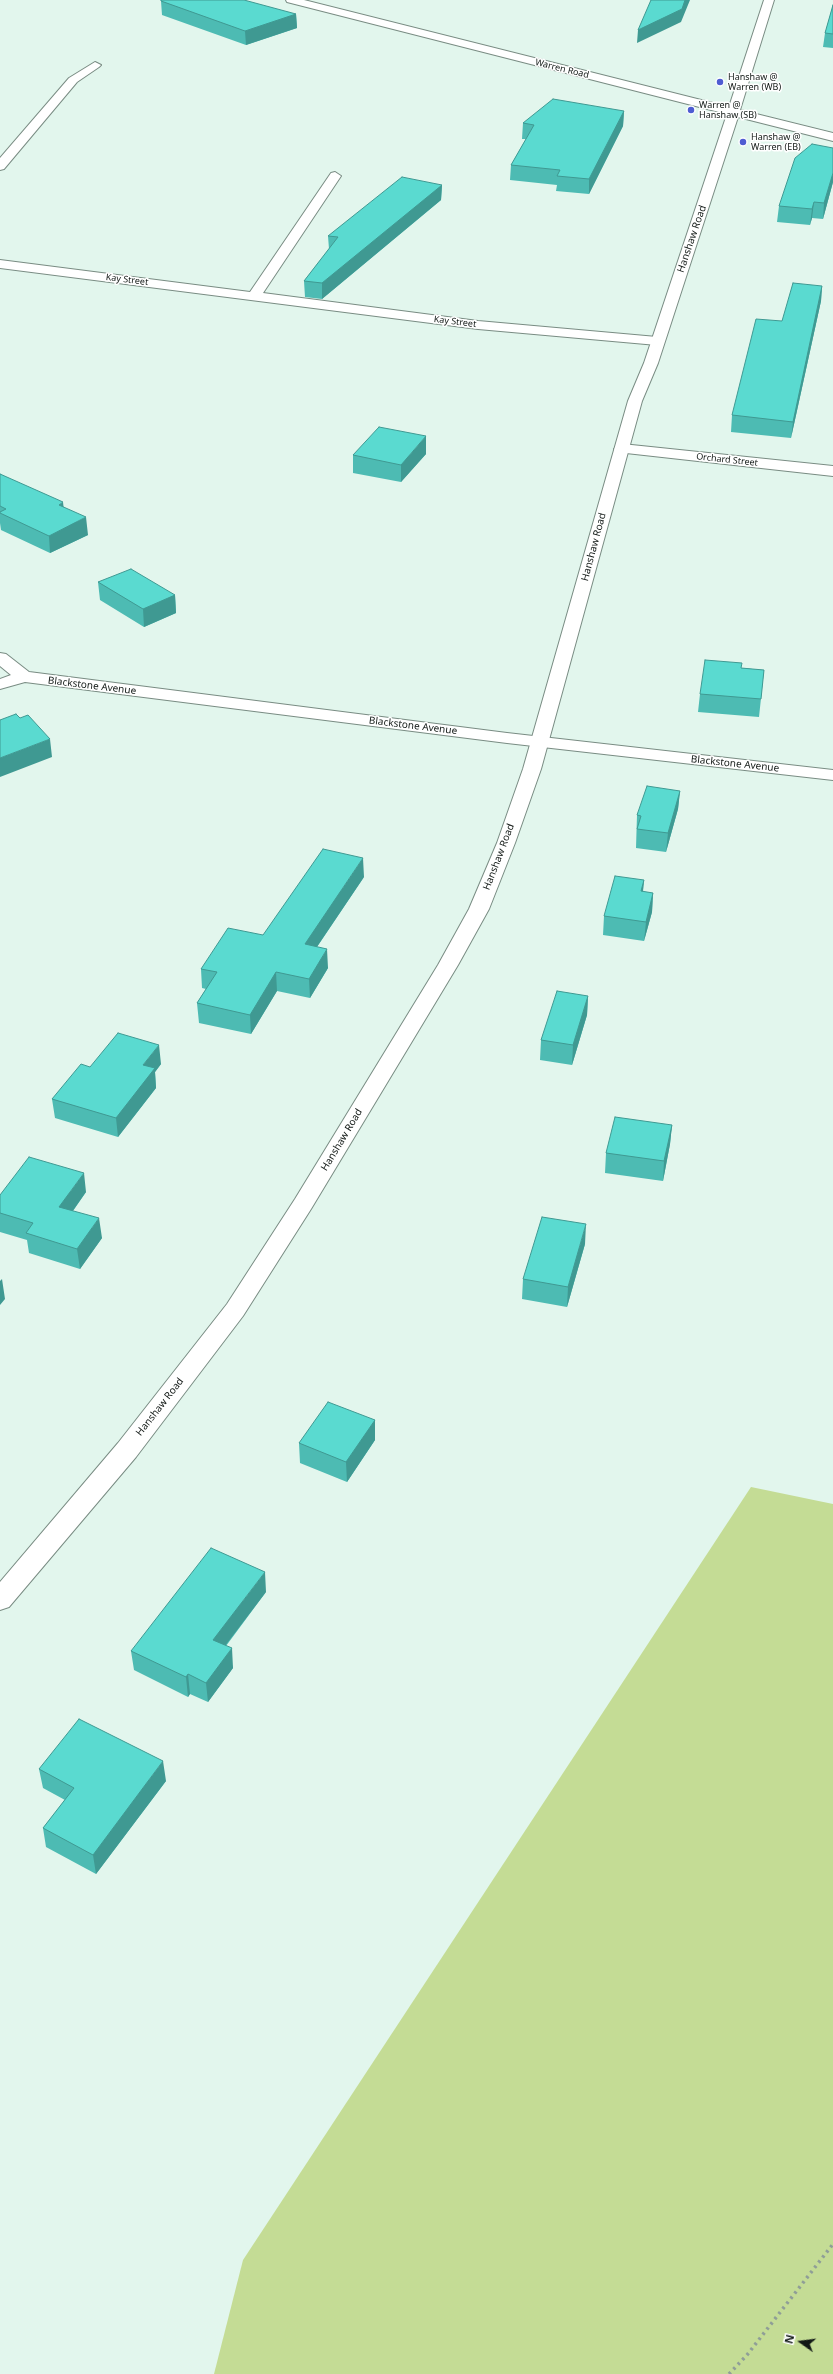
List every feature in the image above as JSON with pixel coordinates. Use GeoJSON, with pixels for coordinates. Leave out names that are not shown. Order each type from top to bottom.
{"type":"FeatureCollection","features":[{"type":"Feature","properties":{"kind":"street","name":"Warren Road"},"geometry":{"type":"LineString","coordinates":[[291,0],[732,113],[833,137]]}},
{"type":"Feature","properties":{"kind":"street","name":"Hanshaw Road"},"geometry":{"type":"LineString","coordinates":[[0,1600],[127,1450],[235,1310],[303,1204],[448,965],[479,909],[506,842],[539,742],[635,401],[651,364],[657,341],[713,178],[732,113],[769,0]]}},
{"type":"Feature","properties":{"kind":"street"},"geometry":{"type":"LineString","coordinates":[[0,166],[73,80],[95,64]]}},
{"type":"Feature","properties":{"kind":"street"},"geometry":{"type":"LineString","coordinates":[[254,296],[335,176]]}},
{"type":"Feature","properties":{"kind":"street","name":"Kay Street"},"geometry":{"type":"LineString","coordinates":[[0,264],[478,325],[657,341]]}},
{"type":"Feature","properties":{"kind":"street","name":"Orchard Street"},"geometry":{"type":"LineString","coordinates":[[622,450],[833,471]]}},
{"type":"Feature","properties":{"kind":"street"},"geometry":{"type":"LineString","coordinates":[[0,658],[24,677]]}},
{"type":"Feature","properties":{"kind":"street"},"geometry":{"type":"LineString","coordinates":[[0,684],[24,677]]}},
{"type":"Feature","properties":{"kind":"street","name":"Blackstone Avenue"},"geometry":{"type":"LineString","coordinates":[[24,677],[539,742],[833,775]]}},
{"type":"Feature","properties":{"kind":"path"},"geometry":{"type":"LineString","coordinates":[[729,2374],[748,2355],[833,2244]]}},
{"type":"Feature","properties":{"kind":"green space"},"geometry":{"type":"Polygon","coordinates":[[[751,1487],[833,1504],[833,2374],[214,2374],[243,2260],[751,1487]]]}},
{"type":"Feature","properties":{"kind":"building"},"geometry":{"type":"Polygon","coordinates":[[[161,0],[244,0],[296,14],[245,31],[161,0]]]}},
{"type":"Feature","properties":{"kind":"building"},"geometry":{"type":"Polygon","coordinates":[[[651,0],[685,0],[682,9],[638,30],[651,0]]]}},
{"type":"Feature","properties":{"kind":"building"},"geometry":{"type":"Polygon","coordinates":[[[833,5],[833,34],[825,33],[833,5]]]}},
{"type":"Feature","properties":{"kind":"building"},"geometry":{"type":"Polygon","coordinates":[[[553,99],[624,111],[589,179],[557,176],[560,170],[511,165],[534,125],[523,123],[553,99]]]}},
{"type":"Feature","properties":{"kind":"building"},"geometry":{"type":"Polygon","coordinates":[[[812,144],[833,148],[833,173],[824,203],[814,202],[812,209],[779,206],[795,158],[812,144]]]}},
{"type":"Feature","properties":{"kind":"building"},"geometry":{"type":"Polygon","coordinates":[[[402,177],[442,185],[322,283],[304,281],[338,237],[328,236],[402,177]]]}},
{"type":"Feature","properties":{"kind":"building"},"geometry":{"type":"Polygon","coordinates":[[[793,283],[822,286],[793,422],[732,415],[756,319],[782,321],[793,283]]]}},
{"type":"Feature","properties":{"kind":"building"},"geometry":{"type":"Polygon","coordinates":[[[379,427],[426,436],[401,465],[353,455],[379,427]]]}},
{"type":"Feature","properties":{"kind":"building"},"geometry":{"type":"Polygon","coordinates":[[[0,474],[63,502],[59,505],[86,517],[49,536],[0,513],[6,509],[0,506],[0,474]]]}},
{"type":"Feature","properties":{"kind":"building"},"geometry":{"type":"Polygon","coordinates":[[[131,569],[175,595],[143,609],[98,582],[131,569]]]}},
{"type":"Feature","properties":{"kind":"building"},"geometry":{"type":"Polygon","coordinates":[[[705,660],[742,663],[741,668],[764,670],[761,699],[700,694],[705,660]]]}},
{"type":"Feature","properties":{"kind":"building"},"geometry":{"type":"Polygon","coordinates":[[[16,714],[20,718],[28,715],[50,739],[0,758],[0,720],[16,714]]]}},
{"type":"Feature","properties":{"kind":"building"},"geometry":{"type":"Polygon","coordinates":[[[647,786],[680,791],[668,833],[637,829],[641,816],[637,815],[647,786]]]}},
{"type":"Feature","properties":{"kind":"building"},"geometry":{"type":"Polygon","coordinates":[[[323,849],[363,858],[305,944],[327,949],[309,979],[276,972],[250,1015],[197,1003],[217,972],[201,969],[228,928],[263,935],[323,849]]]}},
{"type":"Feature","properties":{"kind":"building"},"geometry":{"type":"Polygon","coordinates":[[[615,876],[644,880],[641,891],[653,893],[646,922],[604,916],[615,876]]]}},
{"type":"Feature","properties":{"kind":"building"},"geometry":{"type":"Polygon","coordinates":[[[557,991],[588,996],[573,1045],[541,1040],[557,991]]]}},
{"type":"Feature","properties":{"kind":"building"},"geometry":{"type":"Polygon","coordinates":[[[118,1033],[159,1045],[143,1065],[155,1068],[116,1118],[52,1099],[81,1064],[90,1067],[118,1033]]]}},
{"type":"Feature","properties":{"kind":"building"},"geometry":{"type":"Polygon","coordinates":[[[615,1117],[672,1125],[664,1161],[606,1153],[615,1117]]]}},
{"type":"Feature","properties":{"kind":"building"},"geometry":{"type":"Polygon","coordinates":[[[29,1157],[84,1173],[59,1207],[99,1218],[77,1249],[26,1233],[33,1223],[0,1213],[0,1195],[29,1157]]]}},
{"type":"Feature","properties":{"kind":"building"},"geometry":{"type":"Polygon","coordinates":[[[542,1217],[586,1224],[568,1287],[523,1279],[542,1217]]]}},
{"type":"Feature","properties":{"kind":"building"},"geometry":{"type":"Polygon","coordinates":[[[328,1402],[375,1420],[346,1462],[299,1443],[328,1402]]]}},
{"type":"Feature","properties":{"kind":"building"},"geometry":{"type":"Polygon","coordinates":[[[211,1548],[265,1572],[213,1640],[232,1648],[206,1683],[188,1674],[186,1677],[131,1651],[211,1548]]]}},
{"type":"Feature","properties":{"kind":"building"},"geometry":{"type":"Polygon","coordinates":[[[79,1719],[163,1761],[93,1855],[43,1828],[74,1788],[39,1769],[79,1719]]]}},
{"type":"Feature","properties":{"kind":"place","name":"Hanshaw @ Warren (WB)"},"geometry":{"type":"Point","coordinates":[720,82]}},
{"type":"Feature","properties":{"kind":"place","name":"Warren @ Hanshaw (SB)"},"geometry":{"type":"Point","coordinates":[691,110]}},
{"type":"Feature","properties":{"kind":"place","name":"Hanshaw @ Warren (EB)"},"geometry":{"type":"Point","coordinates":[743,142]}}]}
